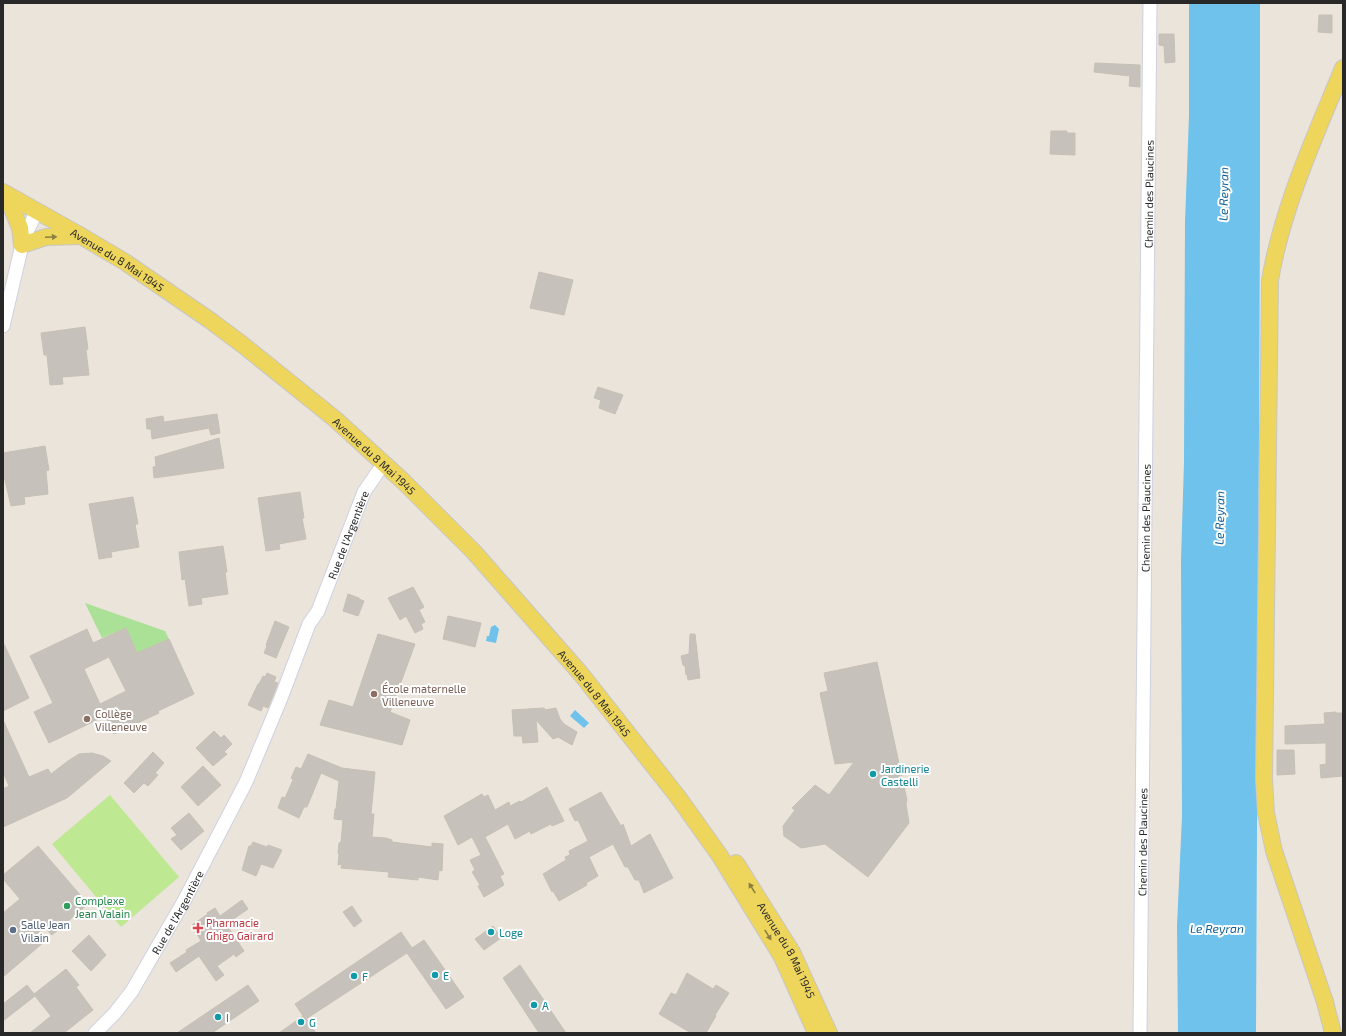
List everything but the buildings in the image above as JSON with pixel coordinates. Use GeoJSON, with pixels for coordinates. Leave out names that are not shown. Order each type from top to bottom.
{"type":"FeatureCollection","features":[{"type":"Feature","properties":{"kind":"main road"},"geometry":{"type":"LineString","coordinates":[[1333,1033],[1325,1002],[1274,851],[1266,813],[1264,779],[1270,280],[1275,251],[1294,188],[1343,68]]}},
{"type":"Feature","properties":{"kind":"main road"},"geometry":{"type":"LineString","coordinates":[[5,193],[20,228],[22,245],[46,237],[81,236]]}},
{"type":"Feature","properties":{"kind":"main road","name":"Avenue du 8 Mai 1945"},"geometry":{"type":"LineString","coordinates":[[5,193],[125,262],[232,337],[335,419],[404,482],[474,552],[581,674],[678,797],[720,856],[782,957],[816,1033]]}},
{"type":"Feature","properties":{"kind":"main road","name":"Avenue du 8 Mai 1945"},"geometry":{"type":"LineString","coordinates":[[678,797],[726,849],[748,881],[792,952],[829,1033]]}},
{"type":"Feature","properties":{"kind":"street","name":"Chemin des Plaucines"},"geometry":{"type":"LineString","coordinates":[[1140,1033],[1144,484],[1150,3]]}},
{"type":"Feature","properties":{"kind":"street"},"geometry":{"type":"LineString","coordinates":[[3,326],[22,245],[37,211]]}},
{"type":"Feature","properties":{"kind":"street","name":"Rue de l'Argentière"},"geometry":{"type":"LineString","coordinates":[[95,1033],[132,991],[148,966],[184,901],[246,782],[281,698],[309,624],[318,611],[364,492],[384,463]]}},
{"type":"Feature","properties":{"kind":"green space"},"geometry":{"type":"Polygon","coordinates":[[[85,603],[165,631],[169,639],[137,653],[126,628],[102,638],[85,603]]]}},
{"type":"Feature","properties":{"kind":"green space"},"geometry":{"type":"Polygon","coordinates":[[[110,795],[179,877],[121,927],[52,844],[110,795]]]}},
{"type":"Feature","properties":{"kind":"water","name":"Le Reyran"},"geometry":{"type":"Polygon","coordinates":[[[1189,3],[1260,3],[1256,1033],[1178,1033],[1177,926],[1182,816],[1181,560],[1184,462],[1185,222],[1189,116],[1189,3]]]}},
{"type":"Feature","properties":{"kind":"water"},"geometry":{"type":"Polygon","coordinates":[[[495,625],[499,629],[496,643],[486,641],[491,627],[495,625]]]}},
{"type":"Feature","properties":{"kind":"water"},"geometry":{"type":"Polygon","coordinates":[[[575,710],[589,723],[584,728],[570,716],[575,710]]]}},
{"type":"Feature","properties":{"kind":"place","name":"École maternelle Villeneuve"},"geometry":{"type":"Point","coordinates":[374,694]}},
{"type":"Feature","properties":{"kind":"place","name":"Collège Villeneuve"},"geometry":{"type":"Point","coordinates":[87,719]}},
{"type":"Feature","properties":{"kind":"place","name":"Jardinerie Castelli"},"geometry":{"type":"Point","coordinates":[873,774]}},
{"type":"Feature","properties":{"kind":"place","name":"Complexe Jean Valain"},"geometry":{"type":"Point","coordinates":[67,906]}},
{"type":"Feature","properties":{"kind":"place","name":"Pharmacie Ghigo Gairard"},"geometry":{"type":"Point","coordinates":[198,928]}},
{"type":"Feature","properties":{"kind":"place","name":"Salle Jean Vilain"},"geometry":{"type":"Point","coordinates":[13,930]}},
{"type":"Feature","properties":{"kind":"place","name":"Loge"},"geometry":{"type":"Point","coordinates":[491,932]}},
{"type":"Feature","properties":{"kind":"place","name":"E"},"geometry":{"type":"Point","coordinates":[435,975]}},
{"type":"Feature","properties":{"kind":"place","name":"F"},"geometry":{"type":"Point","coordinates":[354,976]}},
{"type":"Feature","properties":{"kind":"place","name":"A"},"geometry":{"type":"Point","coordinates":[534,1005]}},
{"type":"Feature","properties":{"kind":"place","name":"I"},"geometry":{"type":"Point","coordinates":[218,1017]}},
{"type":"Feature","properties":{"kind":"place","name":"G"},"geometry":{"type":"Point","coordinates":[301,1022]}}]}
